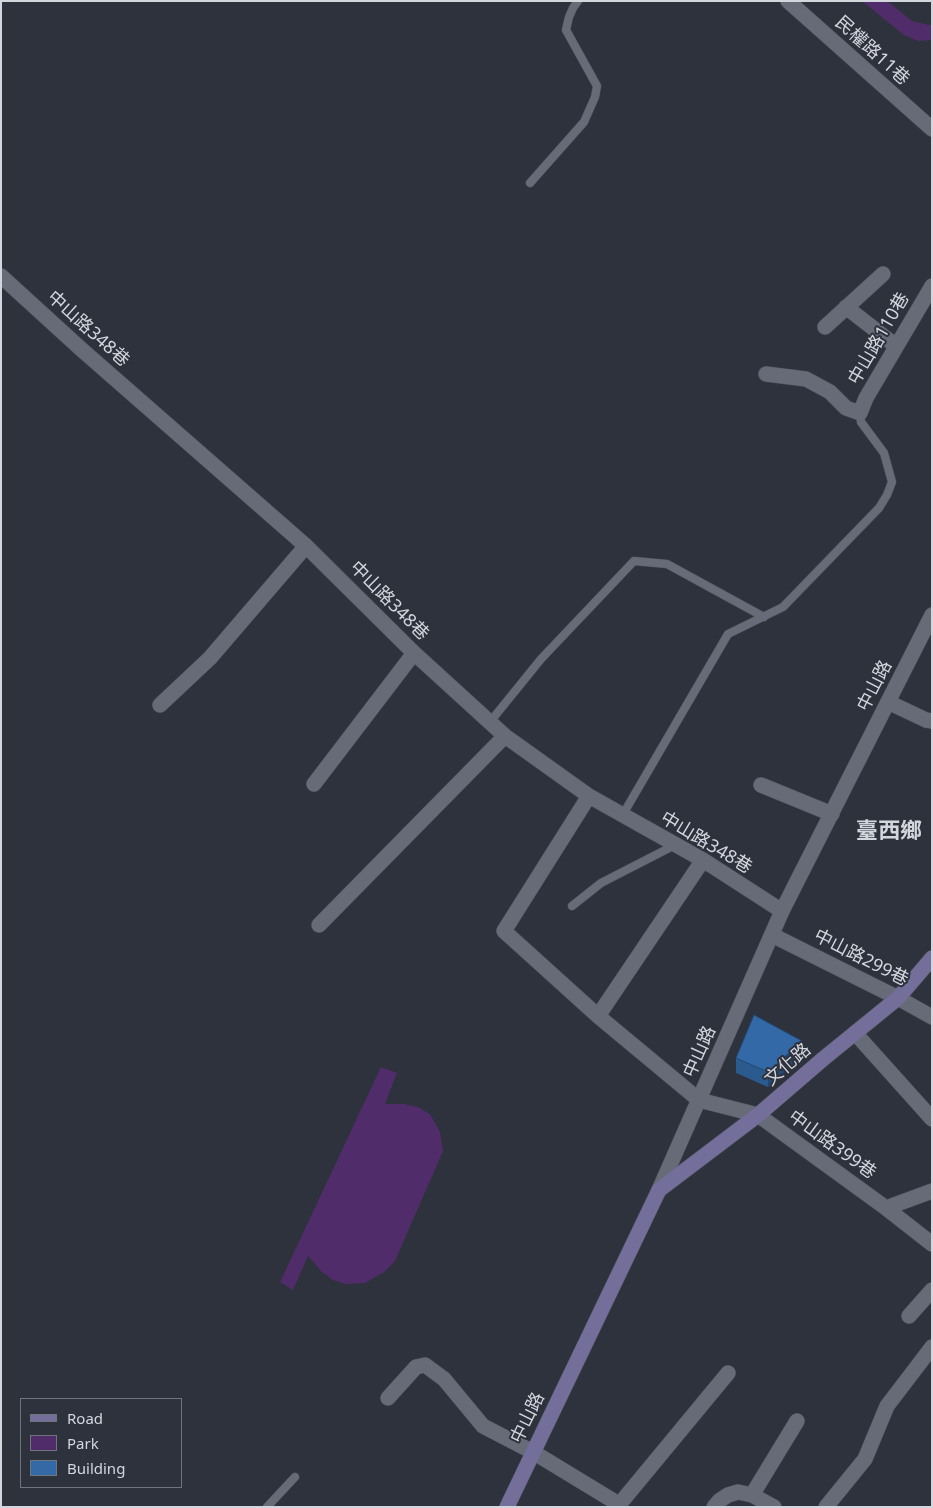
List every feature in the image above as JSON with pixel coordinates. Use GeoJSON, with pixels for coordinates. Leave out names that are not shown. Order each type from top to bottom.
{"type":"FeatureCollection","features":[{"type":"Feature","properties":{"kind":"main road","name":"文化路"},"geometry":{"type":"LineString","coordinates":[[659,1190],[758,1115],[898,998],[932,958]]}},
{"type":"Feature","properties":{"kind":"main road","name":"中山路"},"geometry":{"type":"LineString","coordinates":[[507,1507],[659,1190]]}},
{"type":"Feature","properties":{"kind":"street","name":"民權路11巷"},"geometry":{"type":"LineString","coordinates":[[788,1],[932,129]]}},
{"type":"Feature","properties":{"kind":"street"},"geometry":{"type":"LineString","coordinates":[[826,327],[883,274]]}},
{"type":"Feature","properties":{"kind":"street","name":"中山路348巷"},"geometry":{"type":"LineString","coordinates":[[1,276],[81,349],[306,546],[414,653],[505,736],[589,796],[703,860],[782,911]]}},
{"type":"Feature","properties":{"kind":"street","name":"中山路110巷"},"geometry":{"type":"LineString","coordinates":[[860,413],[866,398],[932,286]]}},
{"type":"Feature","properties":{"kind":"street"},"geometry":{"type":"LineString","coordinates":[[846,307],[896,346]]}},
{"type":"Feature","properties":{"kind":"street"},"geometry":{"type":"LineString","coordinates":[[766,374],[806,379],[830,392],[846,408],[860,413]]}},
{"type":"Feature","properties":{"kind":"street"},"geometry":{"type":"LineString","coordinates":[[160,705],[210,658],[306,546]]}},
{"type":"Feature","properties":{"kind":"street","name":"中山路"},"geometry":{"type":"LineString","coordinates":[[659,1190],[782,911],[932,615]]}},
{"type":"Feature","properties":{"kind":"street"},"geometry":{"type":"LineString","coordinates":[[314,784],[414,653]]}},
{"type":"Feature","properties":{"kind":"street"},"geometry":{"type":"LineString","coordinates":[[888,702],[932,721]]}},
{"type":"Feature","properties":{"kind":"street"},"geometry":{"type":"LineString","coordinates":[[319,925],[505,736]]}},
{"type":"Feature","properties":{"kind":"street"},"geometry":{"type":"LineString","coordinates":[[761,785],[832,814]]}},
{"type":"Feature","properties":{"kind":"street"},"geometry":{"type":"LineString","coordinates":[[589,796],[504,931],[598,1016],[699,1100]]}},
{"type":"Feature","properties":{"kind":"street"},"geometry":{"type":"LineString","coordinates":[[598,1016],[703,860]]}},
{"type":"Feature","properties":{"kind":"street","name":"中山路299巷"},"geometry":{"type":"LineString","coordinates":[[772,935],[932,1017]]}},
{"type":"Feature","properties":{"kind":"street"},"geometry":{"type":"LineString","coordinates":[[855,1033],[932,1119]]}},
{"type":"Feature","properties":{"kind":"street","name":"中山路399巷"},"geometry":{"type":"LineString","coordinates":[[699,1100],[758,1115],[886,1208],[932,1244]]}},
{"type":"Feature","properties":{"kind":"street"},"geometry":{"type":"LineString","coordinates":[[886,1208],[932,1191]]}},
{"type":"Feature","properties":{"kind":"street"},"geometry":{"type":"LineString","coordinates":[[909,1316],[932,1290]]}},
{"type":"Feature","properties":{"kind":"street"},"geometry":{"type":"LineString","coordinates":[[826,1507],[864,1459],[887,1406],[932,1347]]}},
{"type":"Feature","properties":{"kind":"street"},"geometry":{"type":"LineString","coordinates":[[388,1398],[416,1367],[425,1365],[444,1379],[483,1426],[533,1452],[619,1506],[728,1373]]}},
{"type":"Feature","properties":{"kind":"street"},"geometry":{"type":"LineString","coordinates":[[752,1495],[797,1421]]}},
{"type":"Feature","properties":{"kind":"street"},"geometry":{"type":"LineString","coordinates":[[714,1507],[728,1495],[738,1492],[752,1495],[774,1507]]}},
{"type":"Feature","properties":{"kind":"lane"},"geometry":{"type":"LineString","coordinates":[[530,183],[584,122],[596,97],[597,86],[566,30],[569,18],[577,2]]}},
{"type":"Feature","properties":{"kind":"lane"},"geometry":{"type":"LineString","coordinates":[[622,816],[728,634],[783,607],[880,508],[892,482],[884,453],[861,422],[860,413]]}},
{"type":"Feature","properties":{"kind":"lane"},"geometry":{"type":"LineString","coordinates":[[490,722],[541,659],[634,561],[667,564],[764,617]]}},
{"type":"Feature","properties":{"kind":"lane"},"geometry":{"type":"LineString","coordinates":[[572,906],[601,883],[674,844]]}},
{"type":"Feature","properties":{"kind":"lane"},"geometry":{"type":"LineString","coordinates":[[268,1507],[295,1477]]}},
{"type":"Feature","properties":{"kind":"green space"},"geometry":{"type":"Polygon","coordinates":[[[862,1],[887,1],[912,21],[932,25],[932,40],[918,41],[904,35],[862,1]]]}},
{"type":"Feature","properties":{"kind":"green space"},"geometry":{"type":"Polygon","coordinates":[[[381,1067],[397,1073],[385,1104],[404,1104],[418,1107],[430,1114],[440,1132],[443,1151],[395,1261],[384,1272],[365,1283],[345,1284],[333,1280],[322,1272],[308,1256],[293,1290],[280,1282],[381,1067]]]}},
{"type":"Feature","properties":{"kind":"building"},"geometry":{"type":"Polygon","coordinates":[[[754,1015],[802,1041],[768,1072],[736,1058],[754,1015]]]}},
{"type":"Feature","properties":{"kind":"district","name":"臺西鄉"},"geometry":{"type":"Point","coordinates":[889,832]}}]}
